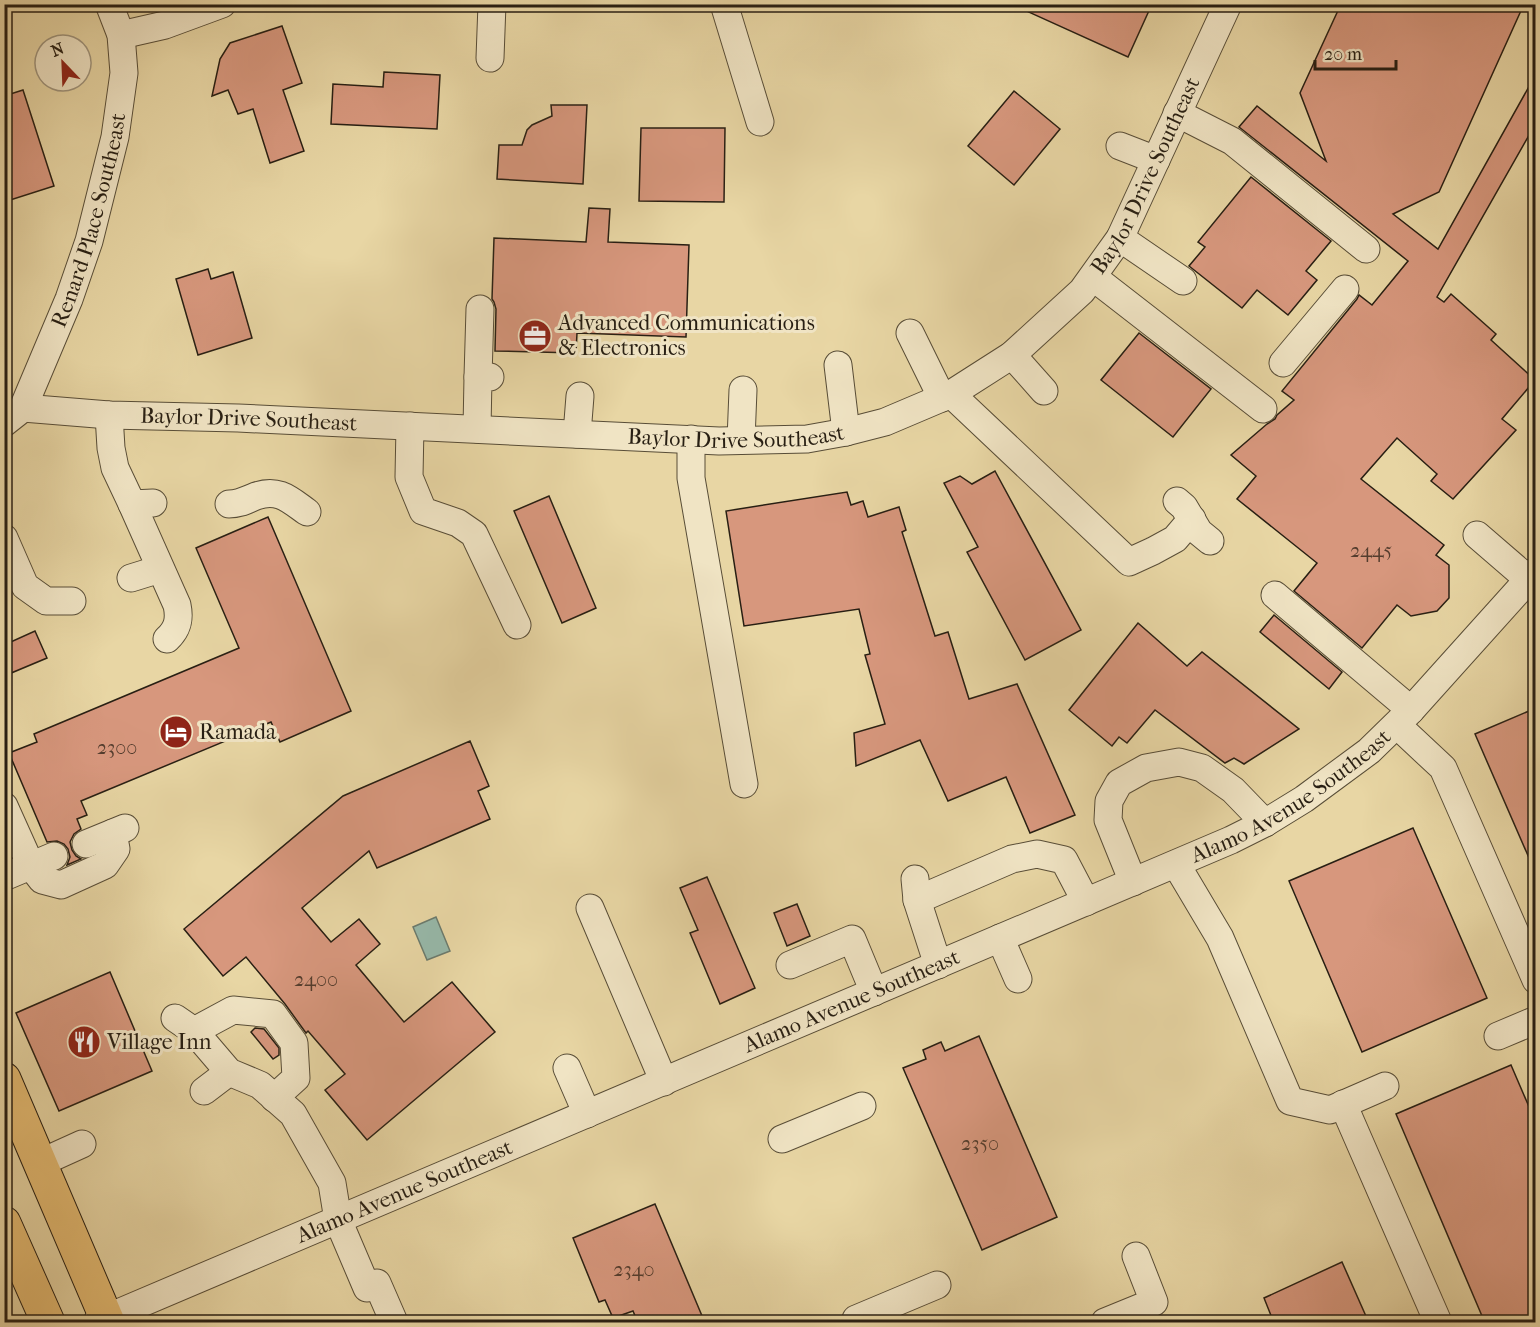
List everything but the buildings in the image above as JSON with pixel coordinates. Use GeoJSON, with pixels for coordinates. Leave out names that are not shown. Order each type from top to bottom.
{"type":"FeatureCollection","features":[{"type":"Feature","properties":{"kind":"main road"},"geometry":{"type":"LineString","coordinates":[[4,1079],[104,1321]]}},
{"type":"Feature","properties":{"kind":"main road"},"geometry":{"type":"LineString","coordinates":[[4,1223],[48,1323]]}},
{"type":"Feature","properties":{"kind":"street","name":"Renard Place Southeast"},"geometry":{"type":"LineString","coordinates":[[14,415],[69,299],[89,241],[115,137],[124,73],[121,35],[109,4]]}},
{"type":"Feature","properties":{"kind":"street"},"geometry":{"type":"LineString","coordinates":[[121,35],[165,25],[222,4]]}},
{"type":"Feature","properties":{"kind":"street"},"geometry":{"type":"LineString","coordinates":[[490,58],[492,4]]}},
{"type":"Feature","properties":{"kind":"street"},"geometry":{"type":"LineString","coordinates":[[724,4],[760,122]]}},
{"type":"Feature","properties":{"kind":"street","name":"Baylor Drive Southeast"},"geometry":{"type":"LineString","coordinates":[[14,415],[238,418],[691,440],[807,439],[885,422],[946,396],[1012,355],[1082,291],[1120,238],[1228,4]]}},
{"type":"Feature","properties":{"kind":"street"},"geometry":{"type":"LineString","coordinates":[[1178,113],[1232,141],[1366,249]]}},
{"type":"Feature","properties":{"kind":"street"},"geometry":{"type":"LineString","coordinates":[[1120,146],[1156,160]]}},
{"type":"Feature","properties":{"kind":"street"},"geometry":{"type":"LineString","coordinates":[[1120,238],[1183,281]]}},
{"type":"Feature","properties":{"kind":"street"},"geometry":{"type":"LineString","coordinates":[[1093,277],[1263,409]]}},
{"type":"Feature","properties":{"kind":"street"},"geometry":{"type":"LineString","coordinates":[[1283,363],[1345,289]]}},
{"type":"Feature","properties":{"kind":"street"},"geometry":{"type":"LineString","coordinates":[[477,429],[484,377],[480,309]]}},
{"type":"Feature","properties":{"kind":"street"},"geometry":{"type":"LineString","coordinates":[[910,333],[946,396],[1129,562],[1175,539],[1185,510],[1199,531],[1210,541]]}},
{"type":"Feature","properties":{"kind":"street"},"geometry":{"type":"LineString","coordinates":[[1012,355],[1044,391]]}},
{"type":"Feature","properties":{"kind":"street"},"geometry":{"type":"LineString","coordinates":[[838,365],[846,432]]}},
{"type":"Feature","properties":{"kind":"street"},"geometry":{"type":"LineString","coordinates":[[741,440],[743,390]]}},
{"type":"Feature","properties":{"kind":"street"},"geometry":{"type":"LineString","coordinates":[[577,434],[580,396]]}},
{"type":"Feature","properties":{"kind":"street"},"geometry":{"type":"LineString","coordinates":[[110,415],[111,448],[115,468],[143,504],[160,569],[179,613],[177,628],[167,639]]}},
{"type":"Feature","properties":{"kind":"street"},"geometry":{"type":"LineString","coordinates":[[410,426],[409,477],[423,511],[458,523],[474,534],[517,625]]}},
{"type":"Feature","properties":{"kind":"street"},"geometry":{"type":"LineString","coordinates":[[691,440],[691,478],[744,784]]}},
{"type":"Feature","properties":{"kind":"street"},"geometry":{"type":"LineString","coordinates":[[229,504],[241,504],[268,492],[282,495],[308,512]]}},
{"type":"Feature","properties":{"kind":"street"},"geometry":{"type":"LineString","coordinates":[[1477,535],[1532,575]]}},
{"type":"Feature","properties":{"kind":"street"},"geometry":{"type":"LineString","coordinates":[[4,538],[25,586],[45,601],[72,601]]}},
{"type":"Feature","properties":{"kind":"street"},"geometry":{"type":"LineString","coordinates":[[131,578],[160,569]]}},
{"type":"Feature","properties":{"kind":"street","name":"Alamo Avenue Southeast"},"geometry":{"type":"LineString","coordinates":[[104,1321],[1176,864],[1266,823],[1369,751],[1404,718],[1532,575]]}},
{"type":"Feature","properties":{"kind":"street"},"geometry":{"type":"LineString","coordinates":[[1275,595],[1404,718],[1443,768],[1536,980]]}},
{"type":"Feature","properties":{"kind":"street"},"geometry":{"type":"LineString","coordinates":[[1133,882],[1108,820],[1109,801],[1119,783],[1146,768],[1179,762],[1202,768],[1233,790],[1266,823]]}},
{"type":"Feature","properties":{"kind":"street"},"geometry":{"type":"LineString","coordinates":[[4,806],[43,861],[42,880],[61,885],[105,865],[116,849],[119,830],[86,844]]}},
{"type":"Feature","properties":{"kind":"street"},"geometry":{"type":"LineString","coordinates":[[938,965],[916,889],[1012,859],[1037,854],[1064,860],[1086,902]]}},
{"type":"Feature","properties":{"kind":"street"},"geometry":{"type":"LineString","coordinates":[[4,877],[43,861]]}},
{"type":"Feature","properties":{"kind":"street"},"geometry":{"type":"LineString","coordinates":[[1176,864],[1220,938],[1290,1101],[1330,1110],[1385,1086]]}},
{"type":"Feature","properties":{"kind":"street"},"geometry":{"type":"LineString","coordinates":[[590,908],[663,1082]]}},
{"type":"Feature","properties":{"kind":"street"},"geometry":{"type":"LineString","coordinates":[[1000,938],[1018,979]]}},
{"type":"Feature","properties":{"kind":"street"},"geometry":{"type":"LineString","coordinates":[[790,965],[852,939],[874,992]]}},
{"type":"Feature","properties":{"kind":"street"},"geometry":{"type":"LineString","coordinates":[[274,1098],[296,1078],[294,1042],[273,1014],[234,1010],[184,1024],[229,1072],[260,1085],[274,1098],[293,1114],[332,1183],[338,1220],[394,1323]]}},
{"type":"Feature","properties":{"kind":"street"},"geometry":{"type":"LineString","coordinates":[[1498,1036],[1536,1020]]}},
{"type":"Feature","properties":{"kind":"street"},"geometry":{"type":"LineString","coordinates":[[567,1068],[587,1114]]}},
{"type":"Feature","properties":{"kind":"street"},"geometry":{"type":"LineString","coordinates":[[204,1091],[229,1072]]}},
{"type":"Feature","properties":{"kind":"street"},"geometry":{"type":"LineString","coordinates":[[1343,1104],[1438,1323]]}},
{"type":"Feature","properties":{"kind":"street"},"geometry":{"type":"LineString","coordinates":[[782,1140],[862,1106]]}},
{"type":"Feature","properties":{"kind":"street"},"geometry":{"type":"LineString","coordinates":[[40,1163],[82,1144]]}},
{"type":"Feature","properties":{"kind":"street"},"geometry":{"type":"LineString","coordinates":[[1105,1323],[1162,1299],[1136,1256]]}},
{"type":"Feature","properties":{"kind":"street"},"geometry":{"type":"LineString","coordinates":[[856,1319],[937,1286]]}},
{"type":"Feature","properties":{"kind":"shaded area"},"geometry":{"type":"Polygon","coordinates":[[[436,917],[450,951],[427,960],[413,927],[436,917]]]}},
{"type":"Feature","properties":{"kind":"place","name":"Advanced Communications & Electronics"},"geometry":{"type":"Point","coordinates":[535,336]}},
{"type":"Feature","properties":{"kind":"place","name":"Ramada"},"geometry":{"type":"Point","coordinates":[176,732]}},
{"type":"Feature","properties":{"kind":"place","name":"Village Inn"},"geometry":{"type":"Point","coordinates":[84,1042]}}]}
